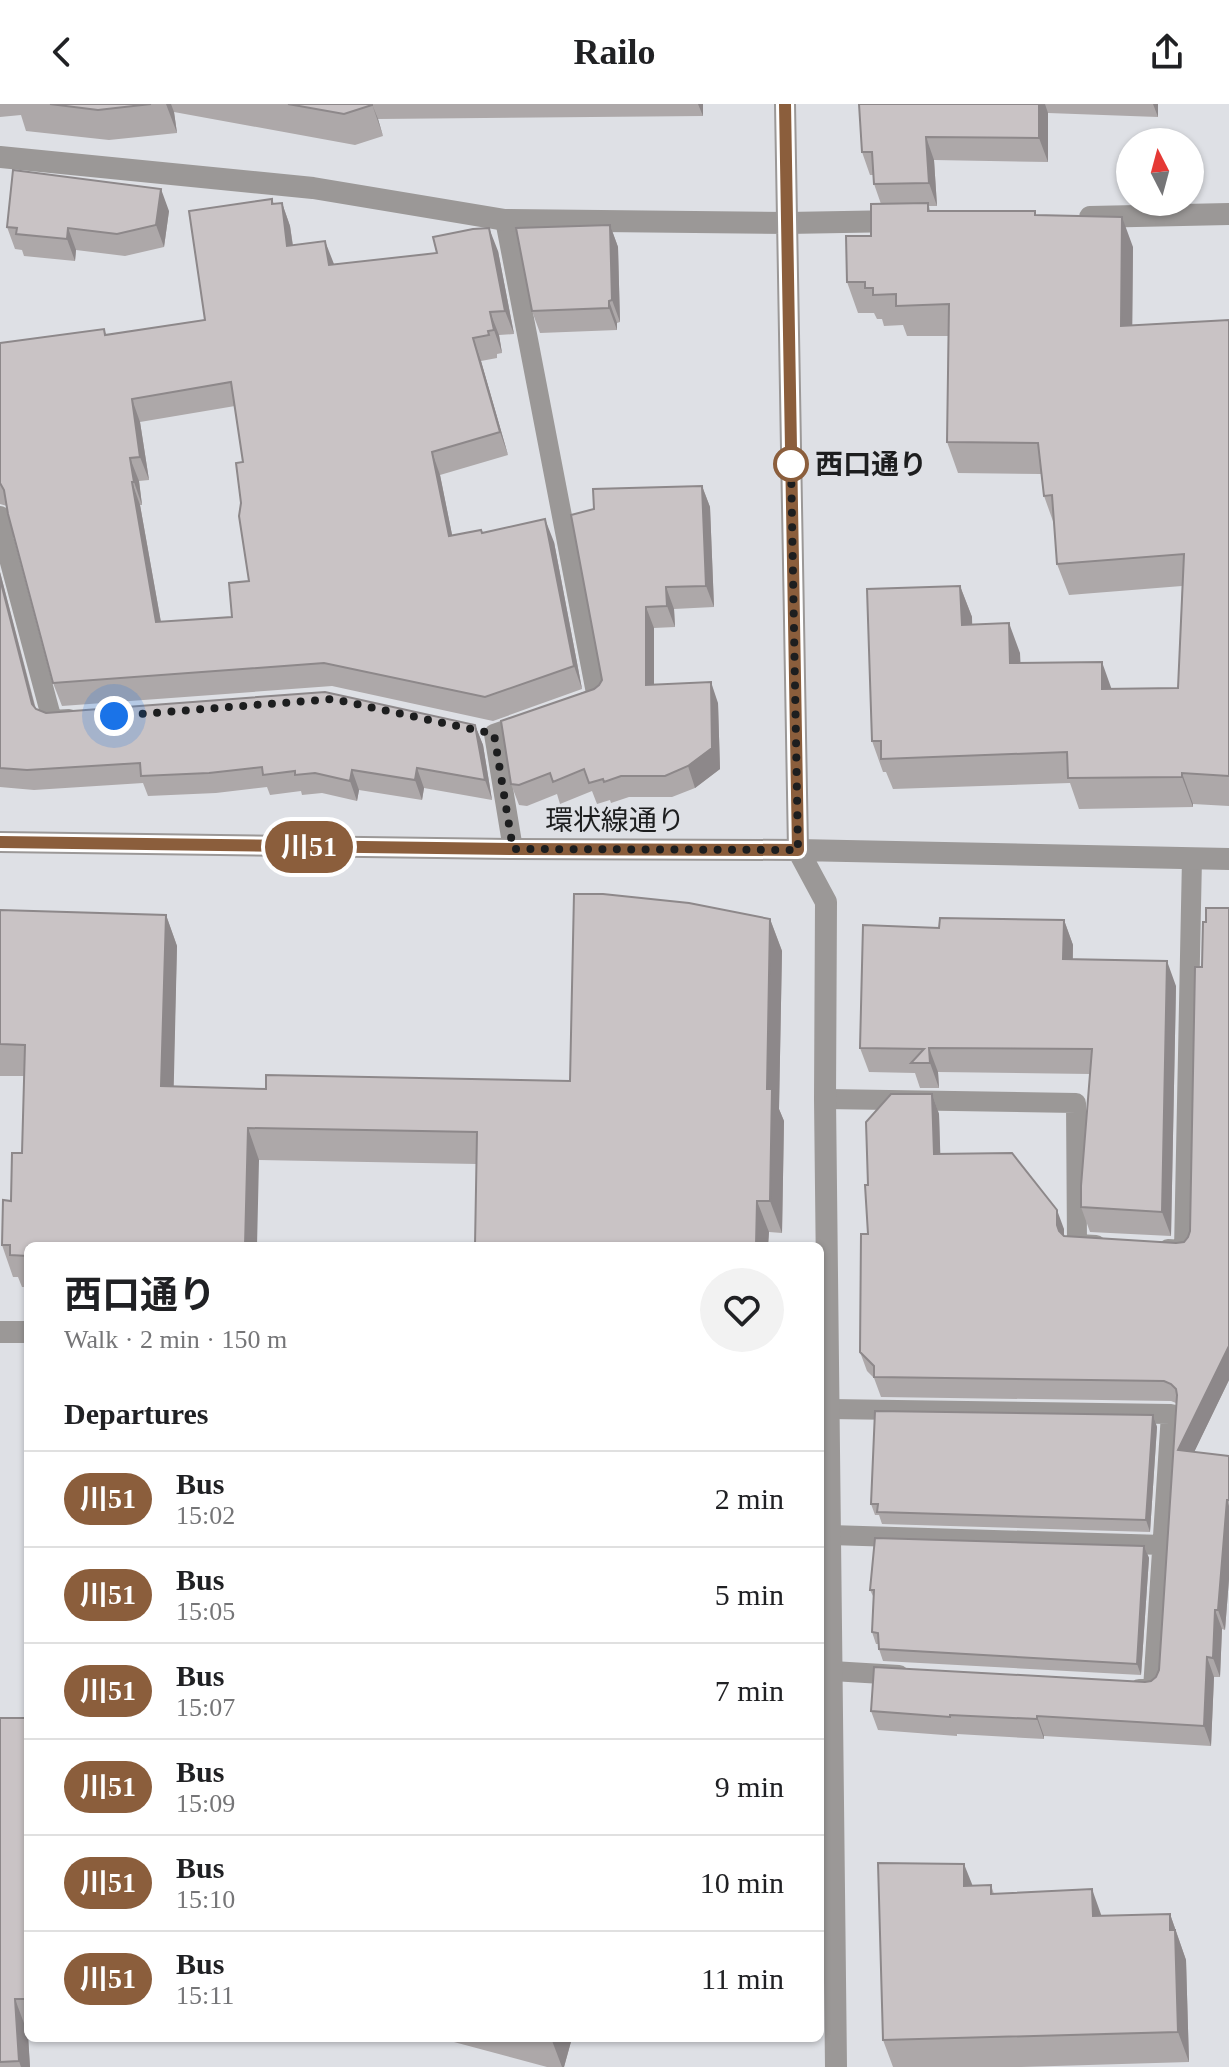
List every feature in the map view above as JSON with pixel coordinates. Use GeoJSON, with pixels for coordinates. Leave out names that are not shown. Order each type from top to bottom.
{"type":"FeatureCollection","features":[{"type":"Feature","properties":{"kind":"street"},"geometry":{"type":"LineString","coordinates":[[785,104],[798,850],[826,902],[824,1344],[829,1409],[836,2067]]}},
{"type":"Feature","properties":{"kind":"street"},"geometry":{"type":"LineString","coordinates":[[0,157],[313,188],[505,220],[787,223],[913,220]]}},
{"type":"Feature","properties":{"kind":"street"},"geometry":{"type":"LineString","coordinates":[[1071,217],[1229,214]]}},
{"type":"Feature","properties":{"kind":"street","name":"環状線通り"},"geometry":{"type":"LineString","coordinates":[[0,842],[798,850],[1229,859]]}},
{"type":"Feature","properties":{"kind":"street"},"geometry":{"type":"LineString","coordinates":[[0,1332],[24,1332]]}},
{"type":"Feature","properties":{"kind":"lane"},"geometry":{"type":"LineString","coordinates":[[505,220],[597,698],[487,732],[513,849]]}},
{"type":"Feature","properties":{"kind":"lane"},"geometry":{"type":"LineString","coordinates":[[0,516],[52,720],[83,718]]}},
{"type":"Feature","properties":{"kind":"lane"},"geometry":{"type":"LineString","coordinates":[[1153,1249],[1184,1250],[1192,858]]}},
{"type":"Feature","properties":{"kind":"lane"},"geometry":{"type":"LineString","coordinates":[[825,1099],[1076,1103],[1077,1244],[1122,1247]]}},
{"type":"Feature","properties":{"kind":"lane"},"geometry":{"type":"LineString","coordinates":[[829,1409],[1171,1414],[1153,1689],[1123,1688]]}},
{"type":"Feature","properties":{"kind":"lane"},"geometry":{"type":"LineString","coordinates":[[830,1535],[1163,1545]]}},
{"type":"Feature","properties":{"kind":"lane"},"geometry":{"type":"LineString","coordinates":[[832,1671],[924,1676]]}},
{"type":"Feature","properties":{"kind":"building"},"geometry":{"type":"Polygon","coordinates":[[[50,104],[151,104],[98,110],[50,104]]]}},
{"type":"Feature","properties":{"kind":"building"},"geometry":{"type":"Polygon","coordinates":[[[288,104],[372,104],[372,105],[344,114],[288,104]]]}},
{"type":"Feature","properties":{"kind":"building"},"geometry":{"type":"Polygon","coordinates":[[[859,104],[1039,104],[1039,138],[926,137],[929,183],[874,184],[872,152],[862,152],[859,104]]]}},
{"type":"Feature","properties":{"kind":"building"},"geometry":{"type":"Polygon","coordinates":[[[13,170],[161,189],[156,225],[117,234],[68,228],[67,239],[16,234],[17,228],[7,227],[13,170]]]}},
{"type":"Feature","properties":{"kind":"building"},"geometry":{"type":"Polygon","coordinates":[[[272,199],[272,204],[282,203],[287,246],[325,241],[329,265],[437,253],[433,237],[489,228],[505,311],[490,312],[494,330],[488,331],[489,335],[473,338],[500,432],[432,452],[449,536],[481,530],[482,533],[545,519],[574,666],[485,697],[324,663],[53,683],[0,483],[0,343],[104,329],[105,335],[205,320],[189,211],[272,199]],[[231,382],[132,399],[140,457],[130,458],[132,482],[156,622],[232,617],[229,583],[249,581],[239,516],[241,503],[236,463],[243,462],[231,382]]]}},
{"type":"Feature","properties":{"kind":"building"},"geometry":{"type":"Polygon","coordinates":[[[928,203],[928,211],[1035,211],[1035,215],[1122,217],[1121,326],[1229,320],[1229,776],[1182,773],[1182,777],[1068,778],[1067,752],[881,759],[881,741],[872,741],[867,589],[960,586],[962,625],[1009,623],[1010,663],[1102,662],[1102,689],[1178,688],[1184,554],[1057,564],[1052,495],[1044,496],[1038,443],[947,442],[949,304],[896,306],[896,294],[873,295],[873,288],[865,288],[865,282],[847,282],[846,236],[871,236],[871,204],[928,203]]]}},
{"type":"Feature","properties":{"kind":"building"},"geometry":{"type":"Polygon","coordinates":[[[610,225],[612,300],[609,301],[609,308],[532,311],[516,228],[610,225]]]}},
{"type":"Feature","properties":{"kind":"building"},"geometry":{"type":"Polygon","coordinates":[[[702,486],[706,586],[666,587],[667,606],[646,607],[646,685],[711,682],[712,748],[688,766],[665,776],[621,776],[589,783],[584,769],[553,782],[550,773],[519,785],[511,784],[501,721],[594,689],[602,680],[571,515],[594,509],[593,489],[702,486]]]}},
{"type":"Feature","properties":{"kind":"building"},"geometry":{"type":"Polygon","coordinates":[[[0,579],[32,704],[36,709],[46,713],[325,692],[475,725],[485,780],[417,768],[415,780],[352,770],[350,781],[315,773],[295,775],[295,771],[263,775],[262,767],[141,776],[140,763],[27,770],[0,768],[0,579]]]}},
{"type":"Feature","properties":{"kind":"building"},"geometry":{"type":"Polygon","coordinates":[[[574,894],[689,903],[770,919],[767,1089],[772,1089],[770,1201],[757,1201],[756,1242],[475,1242],[477,1132],[248,1128],[245,1242],[24,1242],[24,1256],[10,1255],[10,1245],[2,1245],[3,1200],[11,1201],[12,1153],[22,1153],[25,1045],[0,1044],[0,910],[166,915],[161,1086],[266,1089],[266,1075],[570,1081],[574,894]]]}},
{"type":"Feature","properties":{"kind":"building"},"geometry":{"type":"Polygon","coordinates":[[[1206,908],[1229,908],[1229,1346],[1178,1450],[1229,1456],[1229,1500],[1218,1610],[1215,1610],[1213,1658],[1207,1657],[1204,1726],[1037,1716],[1037,1719],[950,1717],[871,1711],[874,1667],[1145,1682],[1156,1677],[1159,1670],[1176,1389],[1164,1381],[874,1377],[874,1366],[860,1352],[861,1234],[868,1234],[866,1122],[891,1094],[932,1094],[934,1154],[1012,1153],[1057,1210],[1057,1225],[1064,1236],[1184,1242],[1190,1231],[1195,967],[1202,967],[1206,908]]]}},
{"type":"Feature","properties":{"kind":"building"},"geometry":{"type":"Polygon","coordinates":[[[940,918],[1064,920],[1063,959],[1167,961],[1162,1212],[1081,1207],[1092,1049],[929,1048],[930,1063],[911,1063],[924,1049],[860,1048],[863,925],[939,928],[940,918]]]}},
{"type":"Feature","properties":{"kind":"building"},"geometry":{"type":"Polygon","coordinates":[[[875,1411],[1153,1415],[1146,1520],[877,1512],[878,1504],[871,1504],[875,1411]]]}},
{"type":"Feature","properties":{"kind":"building"},"geometry":{"type":"Polygon","coordinates":[[[875,1538],[1144,1546],[1137,1664],[879,1649],[878,1633],[872,1632],[874,1590],[870,1590],[875,1538]]]}},
{"type":"Feature","properties":{"kind":"building"},"geometry":{"type":"Polygon","coordinates":[[[0,1718],[24,1718],[24,1999],[15,1999],[19,2061],[0,2062],[0,1718]]]}},
{"type":"Feature","properties":{"kind":"building"},"geometry":{"type":"Polygon","coordinates":[[[878,1863],[964,1864],[964,1886],[991,1885],[991,1894],[1092,1889],[1093,1916],[1170,1914],[1170,1930],[1175,1930],[1178,2032],[883,2040],[878,1863]]]}},
{"type":"Feature","properties":{"kind":"bus line","name":"川51"},"geometry":{"type":"LineString","coordinates":[[0,842],[798,850],[785,104]]}},
{"type":"Feature","properties":{"kind":"place","name":"西口通り"},"geometry":{"type":"Point","coordinates":[791,464]}},
{"type":"Feature","properties":{"kind":"route"},"geometry":{"type":"LineString","coordinates":[[114,716],[333,699],[494,734],[513,849],[798,850],[791,464]]}}]}
